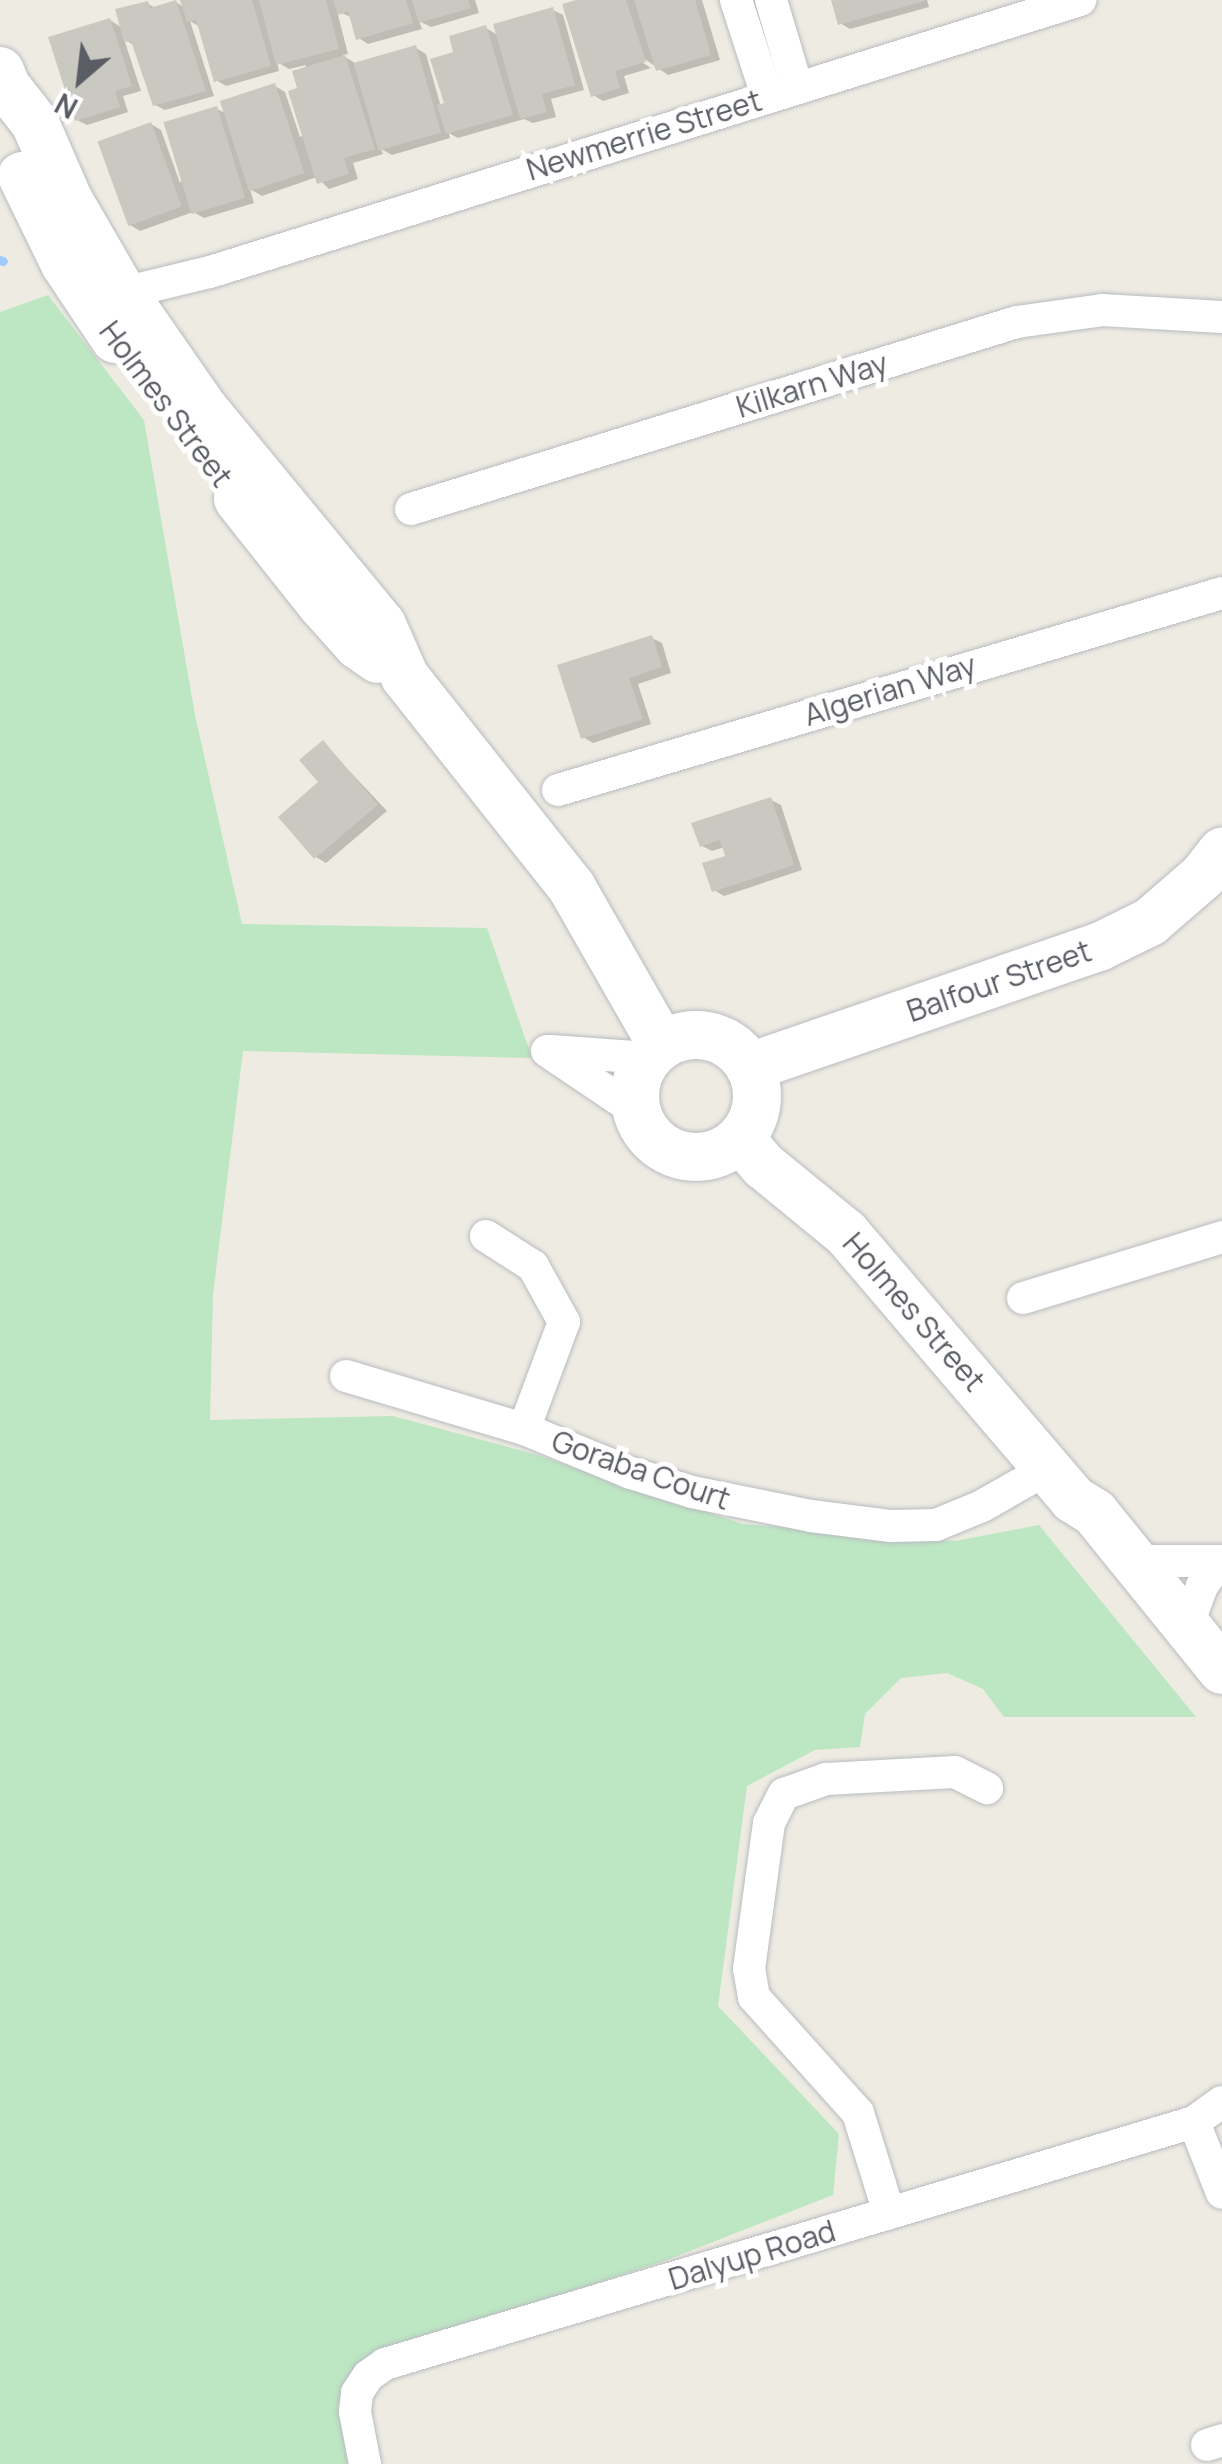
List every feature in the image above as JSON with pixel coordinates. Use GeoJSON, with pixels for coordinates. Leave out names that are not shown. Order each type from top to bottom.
{"type":"FeatureCollection","features":[{"type":"Feature","properties":{"kind":"main road","name":"Holmes Street"},"geometry":{"type":"LineString","coordinates":[[3,78],[35,123],[123,321],[204,409],[382,624],[405,677],[572,888],[654,1051]]}},
{"type":"Feature","properties":{"kind":"main road","name":"Balfour Street"},"geometry":{"type":"LineString","coordinates":[[750,1067],[1099,947],[1150,922],[1203,876],[1222,852]]}},
{"type":"Feature","properties":{"kind":"main road"},"geometry":{"type":"LineString","coordinates":[[678,1037],[714,1037],[730,1045],[750,1067],[758,1089],[757,1108],[741,1139],[726,1150],[690,1158],[656,1143],[636,1112],[634,1092],[654,1051],[678,1037]]}},
{"type":"Feature","properties":{"kind":"main road","name":"Holmes Street"},"geometry":{"type":"LineString","coordinates":[[741,1139],[764,1166],[846,1233],[1061,1484],[1095,1513],[1222,1670]]}},
{"type":"Feature","properties":{"kind":"main road","name":"Holmes Street"},"geometry":{"type":"LineString","coordinates":[[1061,1484],[1076,1525],[1208,1689],[1222,1699]]}},
{"type":"Feature","properties":{"kind":"street"},"geometry":{"type":"LineString","coordinates":[[736,0],[782,91]]}},
{"type":"Feature","properties":{"kind":"street"},"geometry":{"type":"LineString","coordinates":[[772,0],[782,91]]}},
{"type":"Feature","properties":{"kind":"street","name":"Newmerrie Street"},"geometry":{"type":"LineString","coordinates":[[123,321],[210,272],[1080,0]]}},
{"type":"Feature","properties":{"kind":"street","name":"Newmerrie Street"},"geometry":{"type":"LineString","coordinates":[[123,321],[210,272]]}},
{"type":"Feature","properties":{"kind":"street","name":"Kilkarn Way"},"geometry":{"type":"LineString","coordinates":[[410,509],[1018,322],[1102,310],[1222,316]]}},
{"type":"Feature","properties":{"kind":"street","name":"Algerian Way"},"geometry":{"type":"LineString","coordinates":[[558,790],[1222,592]]}},
{"type":"Feature","properties":{"kind":"street"},"geometry":{"type":"LineString","coordinates":[[636,1112],[547,1051],[654,1051]]}},
{"type":"Feature","properties":{"kind":"street"},"geometry":{"type":"LineString","coordinates":[[486,1236],[532,1266],[548,1286],[564,1322],[524,1429]]}},
{"type":"Feature","properties":{"kind":"street"},"geometry":{"type":"LineString","coordinates":[[1023,1298],[1222,1237]]}},
{"type":"Feature","properties":{"kind":"street","name":"Goraba Court"},"geometry":{"type":"LineString","coordinates":[[346,1376],[524,1429],[692,1492],[811,1516],[891,1526],[936,1525],[982,1506],[1061,1484]]}},
{"type":"Feature","properties":{"kind":"street"},"geometry":{"type":"LineString","coordinates":[[1134,1561],[1219,1562]]}},
{"type":"Feature","properties":{"kind":"street"},"geometry":{"type":"LineString","coordinates":[[1187,1627],[1202,1586],[1219,1562]]}},
{"type":"Feature","properties":{"kind":"street"},"geometry":{"type":"LineString","coordinates":[[889,2214],[858,2113],[754,1996],[748,1968],[769,1823],[784,1794],[826,1779],[955,1772],[987,1788]]}},
{"type":"Feature","properties":{"kind":"street","name":"Dalyup Road"},"geometry":{"type":"LineString","coordinates":[[366,2464],[355,2412],[357,2393],[368,2376],[385,2364],[1194,2122],[1222,2102]]}},
{"type":"Feature","properties":{"kind":"street"},"geometry":{"type":"LineString","coordinates":[[1194,2122],[1222,2193]]}},
{"type":"Feature","properties":{"kind":"green space"},"geometry":{"type":"Polygon","coordinates":[[[48,295],[144,420],[195,715],[242,924],[487,928],[532,1058],[243,1051],[213,1295],[210,1420],[393,1416],[534,1454],[743,1524],[955,1541],[1039,1525],[1196,1717],[1004,1717],[983,1689],[947,1673],[901,1678],[865,1714],[860,1747],[815,1750],[747,1786],[718,2006],[839,2134],[833,2195],[667,2260],[357,2363],[338,2405],[348,2464],[0,2464],[0,312],[48,295]]]}},
{"type":"Feature","properties":{"kind":"building"},"geometry":{"type":"Polygon","coordinates":[[[176,0],[206,91],[153,106],[131,41],[124,42],[115,9],[148,1],[150,8],[176,0]]]}},
{"type":"Feature","properties":{"kind":"building"},"geometry":{"type":"Polygon","coordinates":[[[180,0],[252,0],[271,66],[214,82],[196,20],[187,22],[180,0]]]}},
{"type":"Feature","properties":{"kind":"building"},"geometry":{"type":"Polygon","coordinates":[[[259,0],[326,0],[339,49],[276,65],[259,0]]]}},
{"type":"Feature","properties":{"kind":"building"},"geometry":{"type":"Polygon","coordinates":[[[333,0],[406,0],[413,23],[356,40],[348,11],[338,15],[333,0]]]}},
{"type":"Feature","properties":{"kind":"building"},"geometry":{"type":"Polygon","coordinates":[[[412,0],[468,0],[471,8],[419,23],[412,0]]]}},
{"type":"Feature","properties":{"kind":"building"},"geometry":{"type":"Polygon","coordinates":[[[576,0],[626,0],[646,62],[615,71],[620,88],[591,97],[562,4],[576,0]]]}},
{"type":"Feature","properties":{"kind":"building"},"geometry":{"type":"Polygon","coordinates":[[[634,0],[695,0],[711,55],[656,71],[634,0]]]}},
{"type":"Feature","properties":{"kind":"building"},"geometry":{"type":"Polygon","coordinates":[[[831,0],[924,0],[925,1],[838,25],[831,0]]]}},
{"type":"Feature","properties":{"kind":"building"},"geometry":{"type":"Polygon","coordinates":[[[553,7],[575,85],[542,94],[547,112],[520,119],[493,24],[553,7]]]}},
{"type":"Feature","properties":{"kind":"building"},"geometry":{"type":"Polygon","coordinates":[[[110,18],[132,86],[115,91],[120,107],[75,121],[48,37],[110,18]]]}},
{"type":"Feature","properties":{"kind":"building"},"geometry":{"type":"Polygon","coordinates":[[[486,25],[513,115],[446,134],[437,105],[444,103],[430,59],[453,52],[449,36],[486,25]]]}},
{"type":"Feature","properties":{"kind":"building"},"geometry":{"type":"Polygon","coordinates":[[[416,45],[441,132],[379,150],[354,63],[416,45]]]}},
{"type":"Feature","properties":{"kind":"building"},"geometry":{"type":"Polygon","coordinates":[[[345,55],[375,149],[344,158],[349,174],[317,184],[288,91],[297,88],[292,71],[345,55]]]}},
{"type":"Feature","properties":{"kind":"building"},"geometry":{"type":"Polygon","coordinates":[[[275,83],[304,173],[249,191],[220,101],[275,83]]]}},
{"type":"Feature","properties":{"kind":"building"},"geometry":{"type":"Polygon","coordinates":[[[217,106],[245,198],[192,214],[163,122],[217,106]]]}},
{"type":"Feature","properties":{"kind":"building"},"geometry":{"type":"Polygon","coordinates":[[[151,122],[182,207],[128,226],[97,141],[151,122]]]}},
{"type":"Feature","properties":{"kind":"building"},"geometry":{"type":"Polygon","coordinates":[[[652,635],[662,667],[629,678],[643,719],[581,739],[557,665],[652,635]]]}},
{"type":"Feature","properties":{"kind":"building"},"geometry":{"type":"Polygon","coordinates":[[[323,740],[378,805],[314,859],[278,817],[318,782],[299,760],[323,740]]]}},
{"type":"Feature","properties":{"kind":"building"},"geometry":{"type":"Polygon","coordinates":[[[771,797],[794,865],[712,892],[702,863],[725,856],[720,840],[700,847],[691,823],[771,797]]]}}]}
